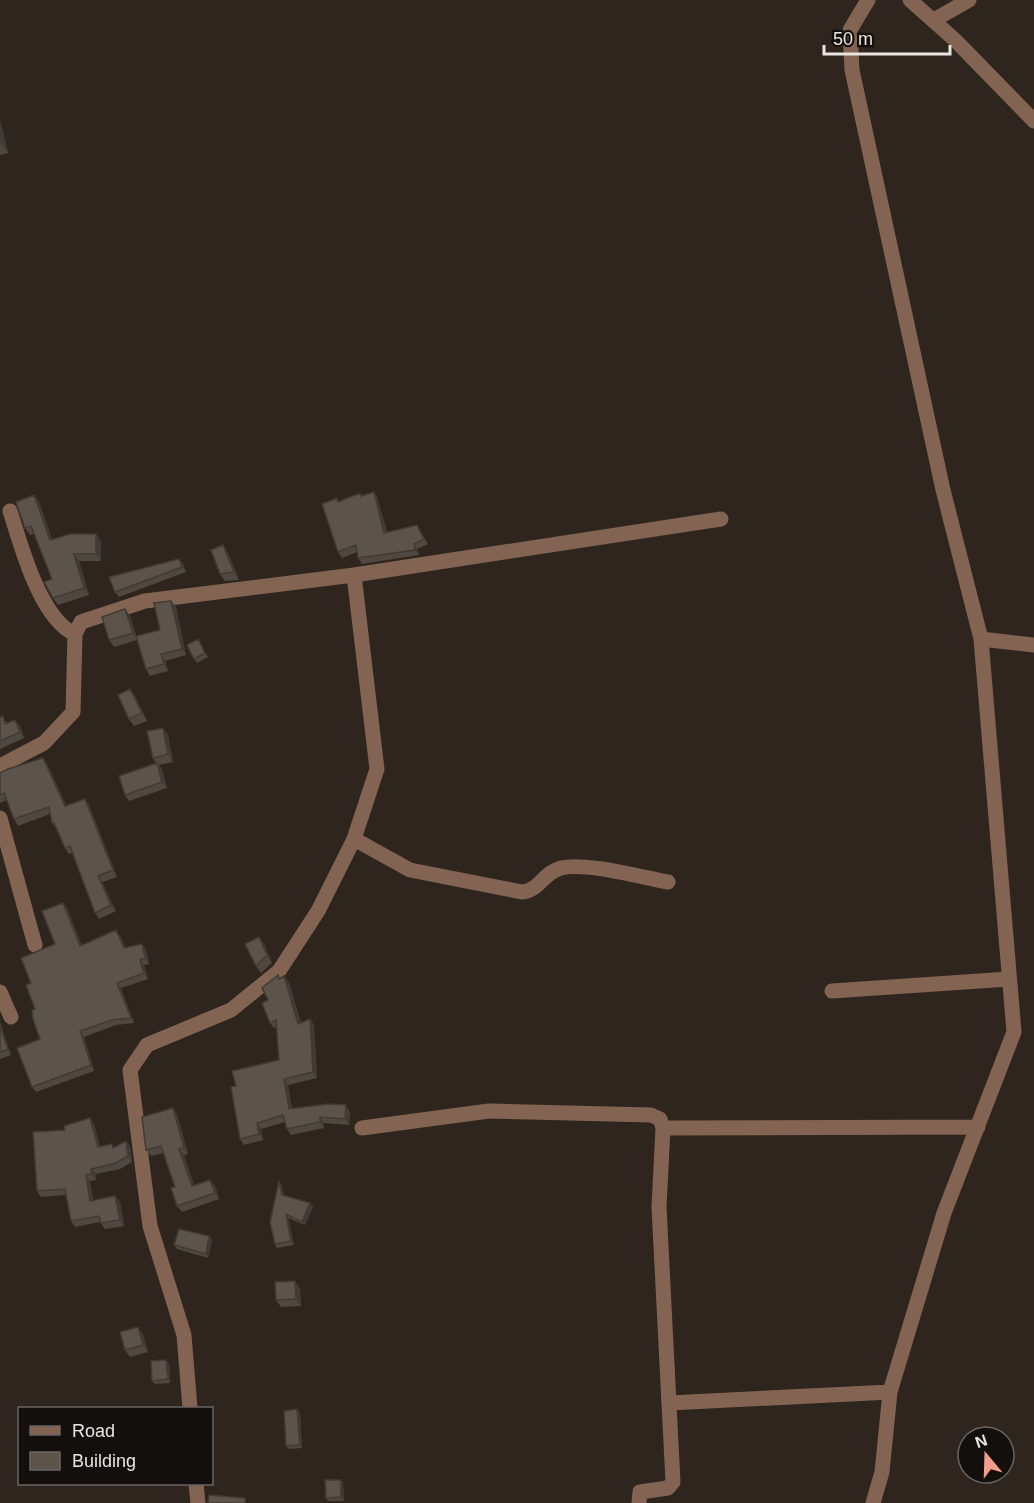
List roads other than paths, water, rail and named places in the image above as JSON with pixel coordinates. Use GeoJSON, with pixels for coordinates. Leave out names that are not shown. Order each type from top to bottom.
{"type":"FeatureCollection","features":[{"type":"Feature","properties":{"kind":"street"},"geometry":{"type":"LineString","coordinates":[[868,0],[850,30],[850,54],[861,117],[890,237],[943,490],[981,639],[1014,1032],[944,1213],[890,1392],[882,1472],[873,1503]]}},
{"type":"Feature","properties":{"kind":"street"},"geometry":{"type":"LineString","coordinates":[[910,0],[934,20],[1034,121]]}},
{"type":"Feature","properties":{"kind":"street"},"geometry":{"type":"LineString","coordinates":[[934,20],[969,0]]}},
{"type":"Feature","properties":{"kind":"street"},"geometry":{"type":"LineString","coordinates":[[10,511],[45,603],[60,626],[75,634]]}},
{"type":"Feature","properties":{"kind":"street"},"geometry":{"type":"LineString","coordinates":[[0,766],[44,743],[73,712],[75,634],[81,622],[145,601],[354,575],[721,519]]}},
{"type":"Feature","properties":{"kind":"street"},"geometry":{"type":"LineString","coordinates":[[190,1407],[184,1335],[150,1226],[130,1070],[147,1045],[231,1010],[279,971],[318,912],[354,839],[377,769],[354,575]]}},
{"type":"Feature","properties":{"kind":"street"},"geometry":{"type":"LineString","coordinates":[[981,639],[1034,645]]}},
{"type":"Feature","properties":{"kind":"street"},"geometry":{"type":"LineString","coordinates":[[0,818],[35,945]]}},
{"type":"Feature","properties":{"kind":"street"},"geometry":{"type":"LineString","coordinates":[[354,839],[410,870],[522,892],[534,888],[549,873],[569,867],[668,882]]}},
{"type":"Feature","properties":{"kind":"street"},"geometry":{"type":"LineString","coordinates":[[832,991],[1009,979]]}},
{"type":"Feature","properties":{"kind":"street"},"geometry":{"type":"LineString","coordinates":[[0,992],[11,1017]]}},
{"type":"Feature","properties":{"kind":"street"},"geometry":{"type":"LineString","coordinates":[[362,1128],[489,1111],[651,1115],[660,1119],[663,1128],[659,1207],[673,1482],[668,1488],[640,1492],[639,1503]]}},
{"type":"Feature","properties":{"kind":"street"},"geometry":{"type":"LineString","coordinates":[[663,1128],[978,1127]]}},
{"type":"Feature","properties":{"kind":"street"},"geometry":{"type":"LineString","coordinates":[[669,1403],[890,1392]]}},
{"type":"Feature","properties":{"kind":"street"},"geometry":{"type":"LineString","coordinates":[[196,1485],[198,1503]]}}]}
